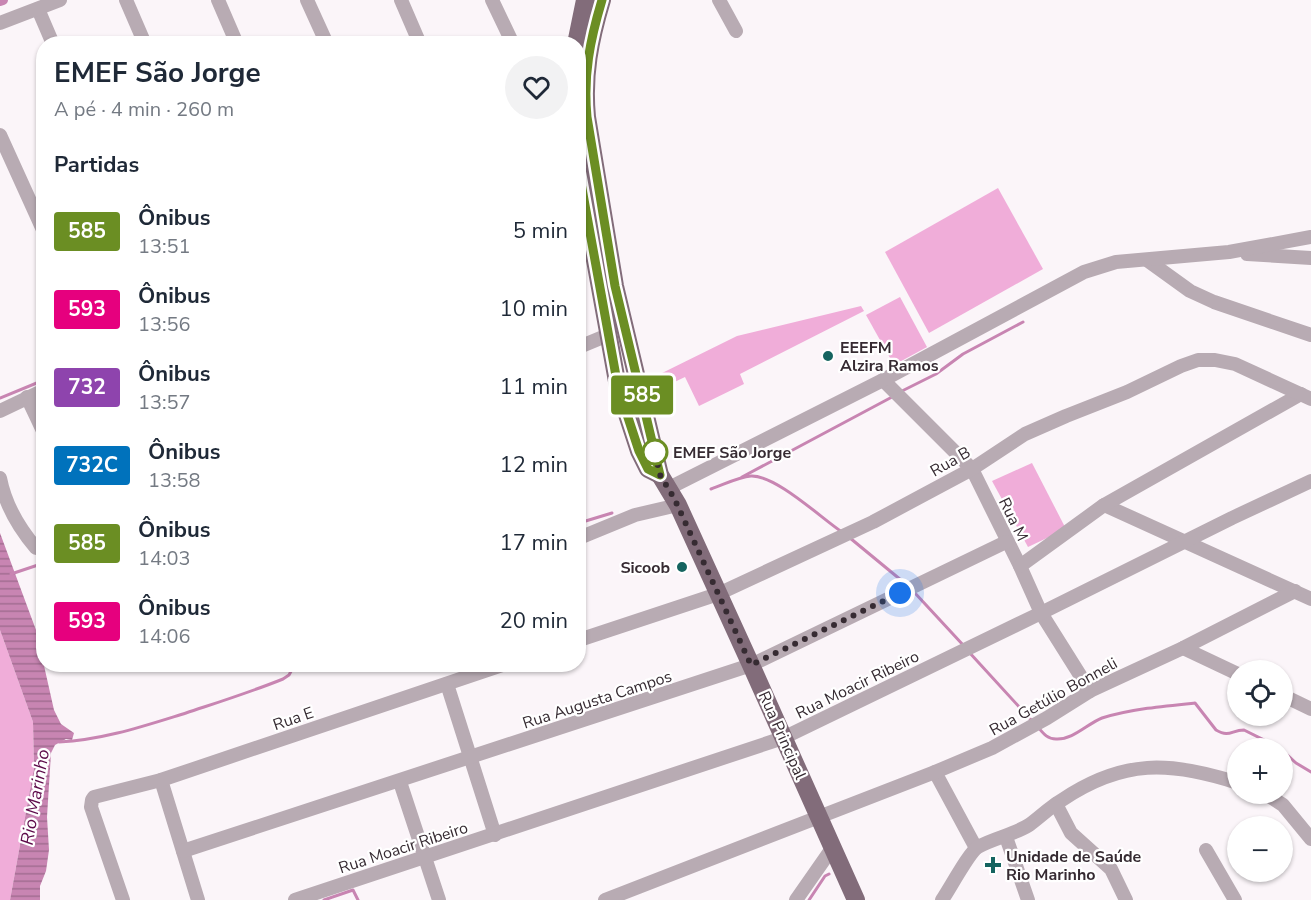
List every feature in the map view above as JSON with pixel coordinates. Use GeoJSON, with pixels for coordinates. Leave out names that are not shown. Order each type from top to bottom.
{"type":"FeatureCollection","features":[{"type":"Feature","properties":{"kind":"main road"},"geometry":{"type":"LineString","coordinates":[[578,36],[585,0]]}},
{"type":"Feature","properties":{"kind":"main road","name":"Rua Principal"},"geometry":{"type":"LineString","coordinates":[[586,65],[602,0]]}},
{"type":"Feature","properties":{"kind":"main road","name":"Rua Principal"},"geometry":{"type":"LineString","coordinates":[[586,108],[615,286],[670,492],[820,816],[856,900]]}},
{"type":"Feature","properties":{"kind":"main road","name":"Rua Principal"},"geometry":{"type":"LineString","coordinates":[[586,211],[618,387],[639,451],[648,469],[670,492]]}},
{"type":"Feature","properties":{"kind":"street"},"geometry":{"type":"LineString","coordinates":[[0,23],[60,0]]}},
{"type":"Feature","properties":{"kind":"street"},"geometry":{"type":"LineString","coordinates":[[126,0],[142,36]]}},
{"type":"Feature","properties":{"kind":"street"},"geometry":{"type":"LineString","coordinates":[[218,0],[234,36]]}},
{"type":"Feature","properties":{"kind":"street"},"geometry":{"type":"LineString","coordinates":[[307,0],[323,36]]}},
{"type":"Feature","properties":{"kind":"street"},"geometry":{"type":"LineString","coordinates":[[400,0],[416,36]]}},
{"type":"Feature","properties":{"kind":"street"},"geometry":{"type":"LineString","coordinates":[[492,0],[509,36]]}},
{"type":"Feature","properties":{"kind":"street"},"geometry":{"type":"LineString","coordinates":[[719,0],[736,31]]}},
{"type":"Feature","properties":{"kind":"street"},"geometry":{"type":"LineString","coordinates":[[38,9],[50,36]]}},
{"type":"Feature","properties":{"kind":"street"},"geometry":{"type":"LineString","coordinates":[[0,135],[36,214]]}},
{"type":"Feature","properties":{"kind":"street"},"geometry":{"type":"LineString","coordinates":[[586,535],[635,515],[670,492],[1084,272],[1116,261],[1229,252],[1311,237]]}},
{"type":"Feature","properties":{"kind":"street"},"geometry":{"type":"LineString","coordinates":[[1229,252],[1311,258]]}},
{"type":"Feature","properties":{"kind":"street"},"geometry":{"type":"LineString","coordinates":[[1147,260],[1190,291],[1214,302],[1311,335]]}},
{"type":"Feature","properties":{"kind":"street"},"geometry":{"type":"LineString","coordinates":[[586,344],[608,335]]}},
{"type":"Feature","properties":{"kind":"street","name":"Rua B"},"geometry":{"type":"LineString","coordinates":[[718,594],[873,522],[972,469],[1025,434],[1198,360],[1215,360],[1235,364],[1306,397]]}},
{"type":"Feature","properties":{"kind":"street","name":"Rua M"},"geometry":{"type":"LineString","coordinates":[[883,380],[972,469],[1041,613],[1090,691]]}},
{"type":"Feature","properties":{"kind":"street"},"geometry":{"type":"LineString","coordinates":[[0,411],[36,394]]}},
{"type":"Feature","properties":{"kind":"street"},"geometry":{"type":"LineString","coordinates":[[1020,566],[1104,505],[1306,397]]}},
{"type":"Feature","properties":{"kind":"street"},"geometry":{"type":"LineString","coordinates":[[27,398],[36,417]]}},
{"type":"Feature","properties":{"kind":"street"},"geometry":{"type":"LineString","coordinates":[[0,478],[7,501],[23,531],[36,548]]}},
{"type":"Feature","properties":{"kind":"street","name":"Rua Moacir Ribeiro"},"geometry":{"type":"LineString","coordinates":[[295,900],[783,738],[1311,481]]}},
{"type":"Feature","properties":{"kind":"street"},"geometry":{"type":"LineString","coordinates":[[1295,489],[1311,496]]}},
{"type":"Feature","properties":{"kind":"street"},"geometry":{"type":"LineString","coordinates":[[1104,505],[1311,599]]}},
{"type":"Feature","properties":{"kind":"street","name":"Rua Augusta Campos"},"geometry":{"type":"LineString","coordinates":[[183,851],[400,782],[751,665],[1006,542]]}},
{"type":"Feature","properties":{"kind":"street","name":"Rua Getúlio Bonneli"},"geometry":{"type":"LineString","coordinates":[[605,900],[992,748],[1090,691],[1183,648],[1295,591]]}},
{"type":"Feature","properties":{"kind":"street"},"geometry":{"type":"LineString","coordinates":[[586,638],[718,594]]}},
{"type":"Feature","properties":{"kind":"street"},"geometry":{"type":"LineString","coordinates":[[1183,648],[1227,669]]}},
{"type":"Feature","properties":{"kind":"street","name":"Rua E"},"geometry":{"type":"LineString","coordinates":[[123,900],[91,807],[92,800],[98,795],[161,780],[482,672]]}},
{"type":"Feature","properties":{"kind":"street"},"geometry":{"type":"LineString","coordinates":[[447,684],[495,835]]}},
{"type":"Feature","properties":{"kind":"street"},"geometry":{"type":"LineString","coordinates":[[1293,700],[1311,709]]}},
{"type":"Feature","properties":{"kind":"street"},"geometry":{"type":"LineString","coordinates":[[942,900],[976,848],[1026,827],[1077,790],[1099,780],[1142,767],[1183,768],[1227,780]]}},
{"type":"Feature","properties":{"kind":"street"},"geometry":{"type":"LineString","coordinates":[[935,772],[976,848]]}},
{"type":"Feature","properties":{"kind":"street"},"geometry":{"type":"LineString","coordinates":[[161,780],[198,900]]}},
{"type":"Feature","properties":{"kind":"street"},"geometry":{"type":"LineString","coordinates":[[400,782],[439,900]]}},
{"type":"Feature","properties":{"kind":"street"},"geometry":{"type":"LineString","coordinates":[[1056,804],[1071,832],[1111,869],[1126,900]]}},
{"type":"Feature","properties":{"kind":"street"},"geometry":{"type":"LineString","coordinates":[[1281,804],[1311,839]]}},
{"type":"Feature","properties":{"kind":"street"},"geometry":{"type":"LineString","coordinates":[[1006,837],[1028,900]]}},
{"type":"Feature","properties":{"kind":"street"},"geometry":{"type":"LineString","coordinates":[[796,900],[833,847]]}},
{"type":"Feature","properties":{"kind":"street"},"geometry":{"type":"LineString","coordinates":[[1206,850],[1235,900]]}},
{"type":"Feature","properties":{"kind":"shaded area"},"geometry":{"type":"Polygon","coordinates":[[[998,188],[1043,269],[929,333],[885,252],[998,188]]]}},
{"type":"Feature","properties":{"kind":"shaded area"},"geometry":{"type":"Polygon","coordinates":[[[900,297],[927,347],[894,365],[866,315],[900,297]]]}},
{"type":"Feature","properties":{"kind":"shaded area"},"geometry":{"type":"Polygon","coordinates":[[[861,306],[864,311],[740,374],[744,384],[699,406],[685,377],[645,396],[645,392],[656,376],[737,336],[861,306]]]}},
{"type":"Feature","properties":{"kind":"shaded area"},"geometry":{"type":"Polygon","coordinates":[[[1032,463],[1066,529],[1028,547],[992,481],[1032,463]]]}},
{"type":"Feature","properties":{"kind":"shaded area"},"geometry":{"type":"Polygon","coordinates":[[[0,630],[33,722],[34,768],[10,900],[0,900],[0,630]]]}},
{"type":"Feature","properties":{"kind":"water","name":"Rio Marinho"},"geometry":{"type":"Polygon","coordinates":[[[0,533],[36,630],[36,672],[45,672],[54,710],[61,724],[74,733],[72,740],[66,739],[55,745],[51,753],[47,817],[49,850],[46,871],[40,886],[40,900],[10,900],[34,768],[33,722],[0,630],[0,533]]]}},
{"type":"Feature","properties":{"kind":"waterway"},"geometry":{"type":"LineString","coordinates":[[900,392],[936,374],[963,354],[1023,322]]}},
{"type":"Feature","properties":{"kind":"waterway"},"geometry":{"type":"LineString","coordinates":[[0,398],[36,383]]}},
{"type":"Feature","properties":{"kind":"waterway"},"geometry":{"type":"LineString","coordinates":[[742,477],[892,397]]}},
{"type":"Feature","properties":{"kind":"waterway"},"geometry":{"type":"LineString","coordinates":[[711,489],[736,479],[751,476],[761,478],[773,482],[798,498],[842,532]]}},
{"type":"Feature","properties":{"kind":"waterway"},"geometry":{"type":"LineString","coordinates":[[586,521],[612,513]]}},
{"type":"Feature","properties":{"kind":"waterway"},"geometry":{"type":"LineString","coordinates":[[850,538],[907,585]]}},
{"type":"Feature","properties":{"kind":"waterway"},"geometry":{"type":"LineString","coordinates":[[11,574],[36,566]]}},
{"type":"Feature","properties":{"kind":"waterway"},"geometry":{"type":"LineString","coordinates":[[914,592],[964,646]]}},
{"type":"Feature","properties":{"kind":"waterway"},"geometry":{"type":"LineString","coordinates":[[968,651],[1033,722]]}},
{"type":"Feature","properties":{"kind":"waterway"},"geometry":{"type":"LineString","coordinates":[[59,742],[107,735],[186,713],[283,679],[291,672]]}},
{"type":"Feature","properties":{"kind":"waterway"},"geometry":{"type":"LineString","coordinates":[[1037,726],[1048,737],[1062,739],[1102,718],[1113,715],[1148,708],[1195,703],[1216,730],[1228,734],[1244,730],[1260,738]]}},
{"type":"Feature","properties":{"kind":"waterway"},"geometry":{"type":"LineString","coordinates":[[1293,760],[1311,772]]}},
{"type":"Feature","properties":{"kind":"waterway"},"geometry":{"type":"LineString","coordinates":[[809,900],[825,876],[829,874]]}},
{"type":"Feature","properties":{"kind":"waterway"},"geometry":{"type":"LineString","coordinates":[[324,900],[353,890],[358,900]]}},
{"type":"Feature","properties":{"kind":"bus line","name":"585"},"geometry":{"type":"LineString","coordinates":[[586,65],[602,0]]}},
{"type":"Feature","properties":{"kind":"bus line","name":"585"},"geometry":{"type":"LineString","coordinates":[[586,108],[615,286],[660,475],[648,469],[639,451],[618,387],[586,211]]}},
{"type":"Feature","properties":{"kind":"place","name":"EEEFM Alzira Ramos"},"geometry":{"type":"Point","coordinates":[828,356]}},
{"type":"Feature","properties":{"kind":"place","name":"EMEF São Jorge"},"geometry":{"type":"Point","coordinates":[655,452]}},
{"type":"Feature","properties":{"kind":"place","name":"Sicoob"},"geometry":{"type":"Point","coordinates":[682,567]}},
{"type":"Feature","properties":{"kind":"place","name":"Unidade de Saúde Rio Marinho"},"geometry":{"type":"Point","coordinates":[993,865]}},
{"type":"Feature","properties":{"kind":"route"},"geometry":{"type":"LineString","coordinates":[[655,452],[654,448],[660,475],[674,498],[751,665],[900,593]]}}]}
